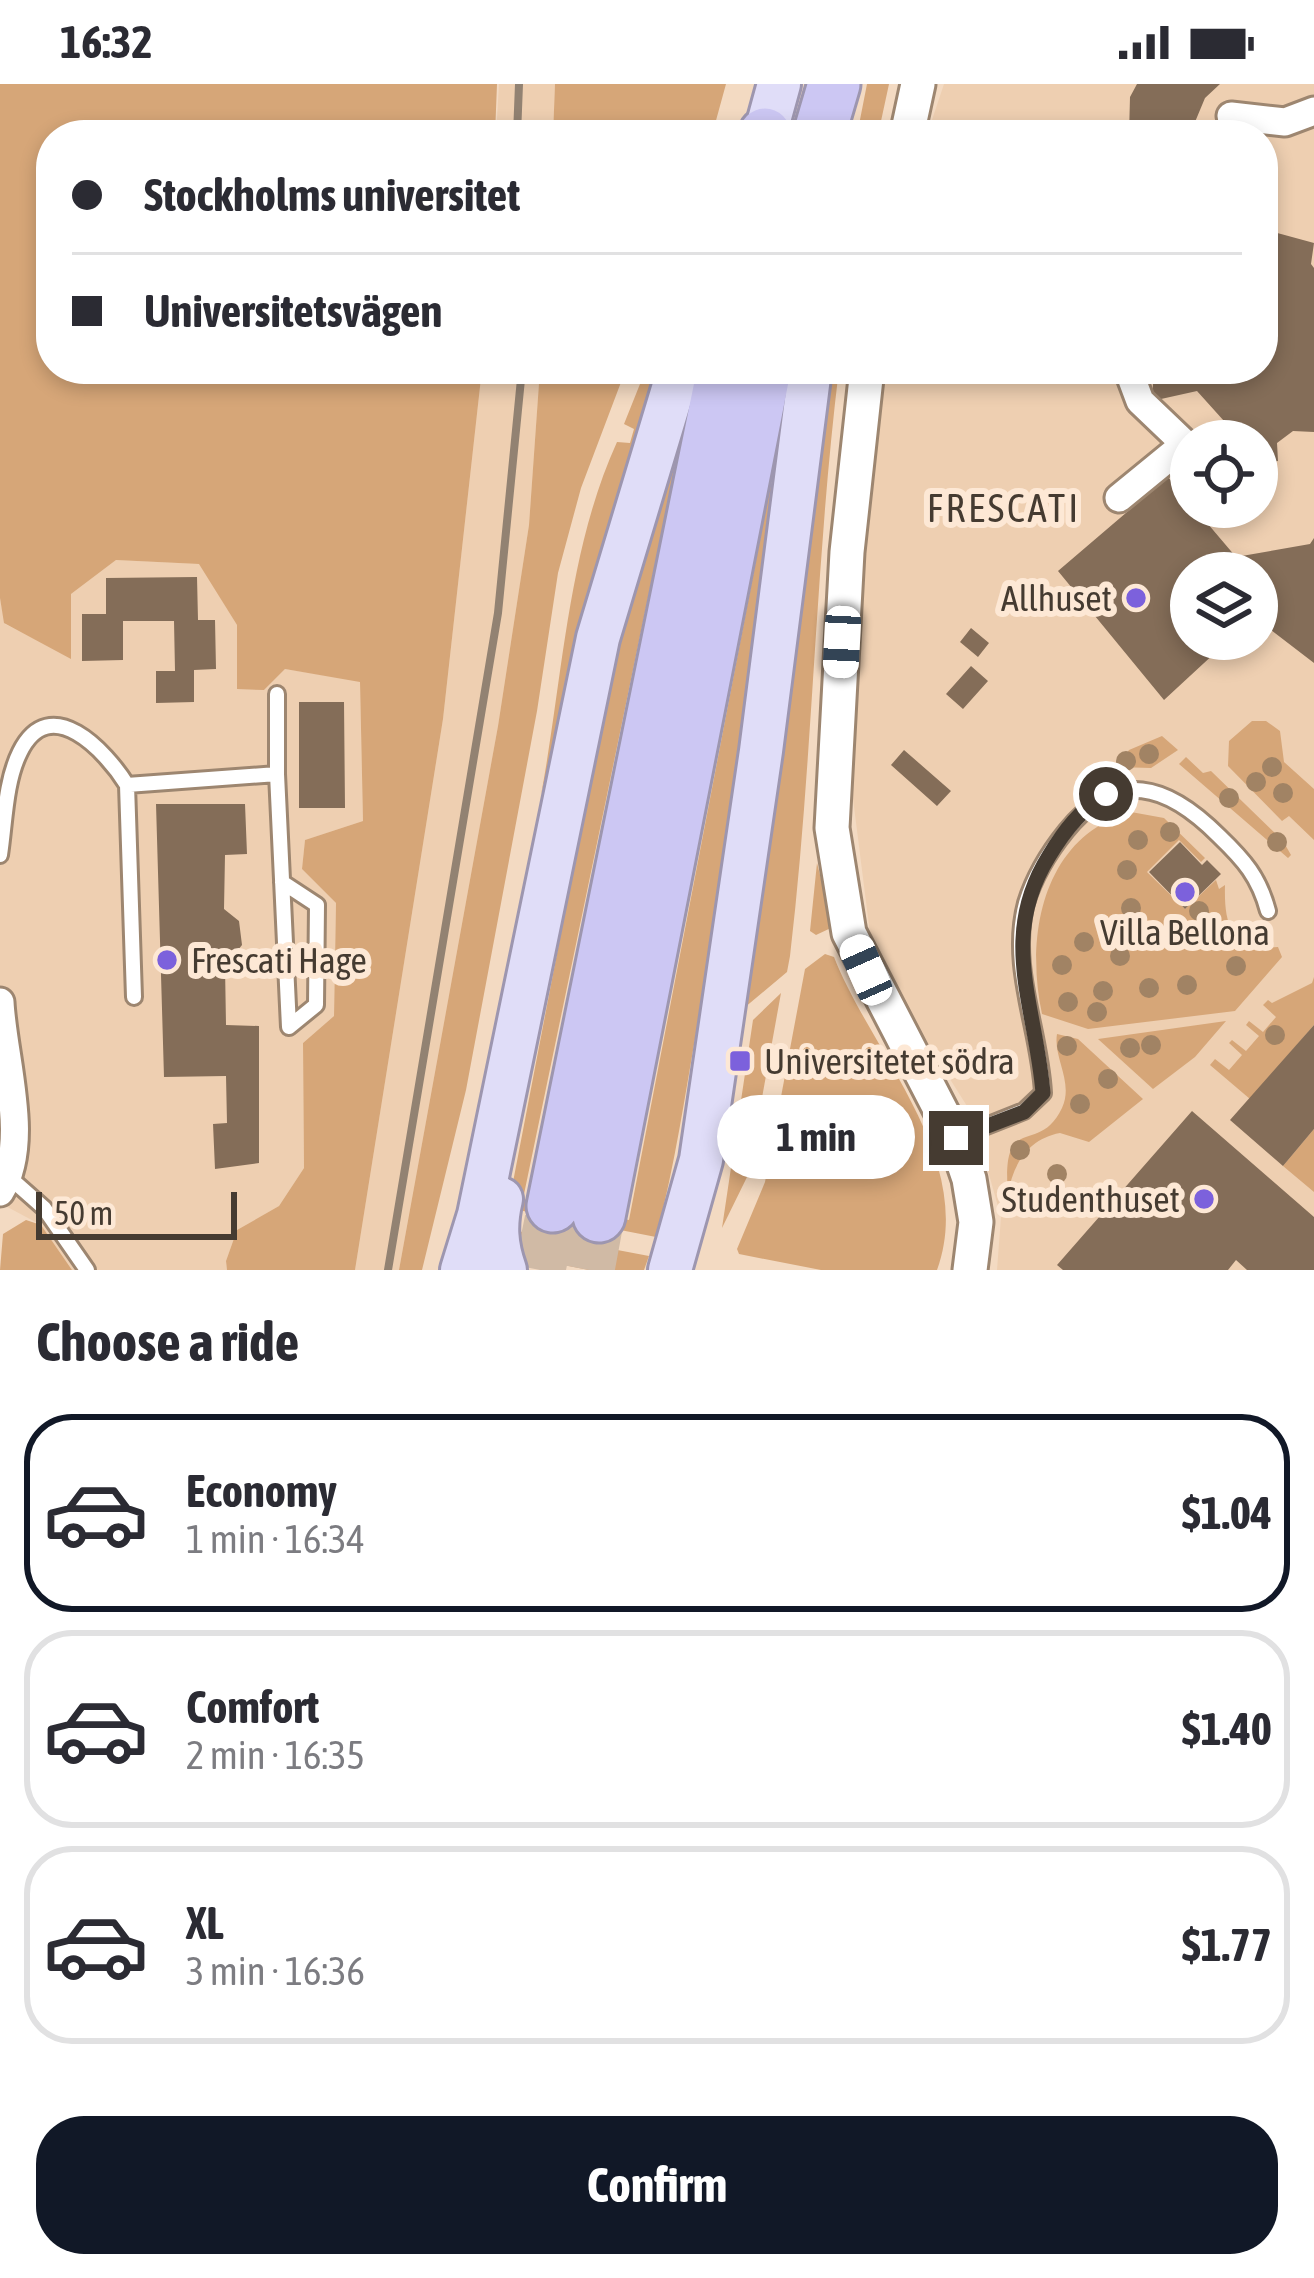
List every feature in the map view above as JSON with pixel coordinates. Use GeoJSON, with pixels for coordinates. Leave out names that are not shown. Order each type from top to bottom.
{"type":"FeatureCollection","features":[{"type":"Feature","properties":{"kind":"highway"},"geometry":{"type":"LineString","coordinates":[[824,120],[835,84]]}},
{"type":"Feature","properties":{"kind":"highway"},"geometry":{"type":"LineString","coordinates":[[720,384],[576,1211],[762,384]]}},
{"type":"Feature","properties":{"kind":"main road"},"geometry":{"type":"LineString","coordinates":[[769,120],[779,84]]}},
{"type":"Feature","properties":{"kind":"main road"},"geometry":{"type":"LineString","coordinates":[[833,120],[835,84]]}},
{"type":"Feature","properties":{"kind":"main road"},"geometry":{"type":"LineString","coordinates":[[461,1270],[479,1216],[512,1066],[598,638],[674,384]]}},
{"type":"Feature","properties":{"kind":"main road"},"geometry":{"type":"LineString","coordinates":[[670,1270],[704,1137],[761,751],[808,384]]}},
{"type":"Feature","properties":{"kind":"main road"},"geometry":{"type":"LineString","coordinates":[[505,1270],[496,1219],[508,1160],[512,1066]]}},
{"type":"Feature","properties":{"kind":"street"},"geometry":{"type":"LineString","coordinates":[[911,120],[919,84]]}},
{"type":"Feature","properties":{"kind":"street"},"geometry":{"type":"LineString","coordinates":[[1278,121],[1314,112]]}},
{"type":"Feature","properties":{"kind":"street"},"geometry":{"type":"LineString","coordinates":[[1232,116],[1268,120]]}},
{"type":"Feature","properties":{"kind":"street"},"geometry":{"type":"LineString","coordinates":[[865,384],[847,552],[832,828],[849,933],[956,1138],[969,1179],[976,1222],[970,1270]]}},
{"type":"Feature","properties":{"kind":"street"},"geometry":{"type":"LineString","coordinates":[[1119,498],[1185,444],[1140,401],[1134,384]]}},
{"type":"Feature","properties":{"kind":"street"},"geometry":{"type":"LineString","coordinates":[[0,1002],[16,1143],[3,1179]]}},
{"type":"Feature","properties":{"kind":"lane"},"geometry":{"type":"LineString","coordinates":[[277,694],[277,774],[282,882],[289,1027],[316,1005],[317,905],[282,882]]}},
{"type":"Feature","properties":{"kind":"lane"},"geometry":{"type":"LineString","coordinates":[[0,855],[18,755],[28,737],[49,726],[68,727],[112,760],[127,785],[134,997]]}},
{"type":"Feature","properties":{"kind":"lane"},"geometry":{"type":"LineString","coordinates":[[127,785],[277,774]]}},
{"type":"Feature","properties":{"kind":"lane"},"geometry":{"type":"LineString","coordinates":[[956,1138],[1024,1112],[1043,1093],[1022,968],[1026,904],[1058,841],[1093,802],[1124,790],[1154,792],[1180,803],[1249,864],[1268,910]]}},
{"type":"Feature","properties":{"kind":"lane"},"geometry":{"type":"LineString","coordinates":[[3,1179],[44,1208],[87,1270]]}},
{"type":"Feature","properties":{"kind":"shaded area"},"geometry":{"type":"Polygon","coordinates":[[[0,84],[497,84],[496,120],[36,120],[36,384],[480,384],[443,719],[355,1270],[227,1270],[226,1261],[237,1230],[279,1206],[304,1168],[303,1043],[334,1016],[336,903],[302,869],[305,840],[363,821],[360,682],[285,669],[264,690],[237,689],[237,625],[199,564],[116,560],[71,594],[71,659],[4,623],[0,598],[0,84]]]}},
{"type":"Feature","properties":{"kind":"shaded area"},"geometry":{"type":"Polygon","coordinates":[[[499,84],[555,84],[554,120],[497,120],[499,84]]]}},
{"type":"Feature","properties":{"kind":"shaded area"},"geometry":{"type":"Polygon","coordinates":[[[555,84],[726,84],[716,120],[554,120],[555,84]]]}},
{"type":"Feature","properties":{"kind":"shaded area"},"geometry":{"type":"Polygon","coordinates":[[[867,84],[889,84],[881,120],[860,120],[867,84]]]}},
{"type":"Feature","properties":{"kind":"shaded area"},"geometry":{"type":"Polygon","coordinates":[[[944,84],[1314,84],[1314,1270],[997,1270],[1001,1217],[972,1114],[873,957],[839,688],[871,384],[1278,384],[1278,120],[932,120],[944,84]]]}},
{"type":"Feature","properties":{"kind":"shaded area"},"geometry":{"type":"Polygon","coordinates":[[[480,384],[539,384],[529,525],[498,726],[399,1270],[355,1270],[443,719],[480,384]]]}},
{"type":"Feature","properties":{"kind":"shaded area"},"geometry":{"type":"Polygon","coordinates":[[[539,384],[620,384],[581,488],[558,573],[466,1090],[422,1270],[399,1270],[498,726],[529,525],[539,384]]]}},
{"type":"Feature","properties":{"kind":"shaded area"},"geometry":{"type":"Polygon","coordinates":[[[640,384],[652,384],[599,562],[541,795],[577,571],[600,484],[617,442],[630,443],[634,429],[624,424],[640,384]]]}},
{"type":"Feature","properties":{"kind":"shaded area"},"geometry":{"type":"Polygon","coordinates":[[[823,384],[837,384],[790,956],[787,972],[744,1008],[778,791],[823,384]]]}},
{"type":"Feature","properties":{"kind":"shaded area"},"geometry":{"type":"Polygon","coordinates":[[[667,467],[675,468],[523,1199],[629,1220],[770,487],[778,479],[698,1022],[656,1237],[508,1208],[611,673],[667,467]]]}},
{"type":"Feature","properties":{"kind":"shaded area","name":"Frescati Hage"},"geometry":{"type":"Polygon","coordinates":[[[116,560],[200,564],[237,625],[264,690],[285,669],[360,681],[363,821],[305,840],[302,869],[336,903],[334,1016],[303,1043],[304,1168],[279,1206],[237,1230],[227,1270],[72,1270],[41,1225],[0,1203],[0,598],[5,624],[71,657],[71,594],[116,560]]]}},
{"type":"Feature","properties":{"kind":"shaded area"},"geometry":{"type":"Polygon","coordinates":[[[1252,721],[1266,721],[1280,731],[1284,762],[1314,789],[1314,840],[1289,816],[1282,821],[1228,766],[1229,741],[1252,721]]]}},
{"type":"Feature","properties":{"kind":"shaded area"},"geometry":{"type":"Polygon","coordinates":[[[1162,736],[1178,750],[1151,768],[1117,767],[1129,750],[1162,736]]]}},
{"type":"Feature","properties":{"kind":"shaded area"},"geometry":{"type":"Polygon","coordinates":[[[1186,757],[1203,773],[1211,771],[1283,841],[1291,855],[1288,858],[1179,764],[1186,757]]]}},
{"type":"Feature","properties":{"kind":"shaded area"},"geometry":{"type":"Polygon","coordinates":[[[1131,812],[1164,818],[1205,858],[1201,862],[1179,840],[1147,872],[1185,909],[1216,880],[1219,889],[1225,885],[1233,932],[1249,944],[1278,947],[1282,957],[1235,1011],[1088,1029],[1042,1014],[1036,953],[1047,893],[1078,843],[1101,824],[1131,812]]]}},
{"type":"Feature","properties":{"kind":"shaded area"},"geometry":{"type":"Polygon","coordinates":[[[817,863],[833,927],[816,935],[810,931],[817,863]]]}},
{"type":"Feature","properties":{"kind":"shaded area"},"geometry":{"type":"Polygon","coordinates":[[[825,954],[834,957],[932,1148],[943,1188],[946,1229],[937,1270],[821,1270],[739,1254],[737,1249],[765,1182],[805,969],[825,954]]]}},
{"type":"Feature","properties":{"kind":"shaded area"},"geometry":{"type":"Polygon","coordinates":[[[1314,977],[1314,1025],[1250,1099],[1210,1065],[1215,1059],[1229,1070],[1242,1055],[1229,1043],[1232,1040],[1246,1051],[1259,1036],[1246,1025],[1249,1021],[1263,1032],[1276,1017],[1263,1005],[1312,983],[1314,977]]]}},
{"type":"Feature","properties":{"kind":"shaded area"},"geometry":{"type":"Polygon","coordinates":[[[781,993],[748,1175],[722,1228],[753,1020],[781,993]]]}},
{"type":"Feature","properties":{"kind":"shaded area"},"geometry":{"type":"Polygon","coordinates":[[[1226,1021],[1195,1057],[1153,1089],[1098,1039],[1226,1021]]]}},
{"type":"Feature","properties":{"kind":"shaded area"},"geometry":{"type":"Polygon","coordinates":[[[1057,1034],[1078,1039],[1143,1099],[1089,1142],[1060,1133],[1039,1141],[1018,1163],[1008,1194],[1010,1152],[1016,1143],[1053,1122],[1062,1108],[1065,1079],[1057,1034]]]}},
{"type":"Feature","properties":{"kind":"shaded area"},"geometry":{"type":"Polygon","coordinates":[[[1314,1129],[1314,1192],[1283,1166],[1314,1129]]]}},
{"type":"Feature","properties":{"kind":"shaded area"},"geometry":{"type":"Polygon","coordinates":[[[26,1220],[41,1225],[72,1270],[0,1270],[3,1234],[26,1220]]]}},
{"type":"Feature","properties":{"kind":"shaded area"},"geometry":{"type":"Polygon","coordinates":[[[507,1229],[649,1256],[644,1270],[589,1270],[513,1255],[507,1229]]]}},
{"type":"Feature","properties":{"kind":"building"},"geometry":{"type":"Polygon","coordinates":[[[1137,84],[1220,84],[1205,98],[1196,120],[1129,120],[1130,97],[1137,84]]]}},
{"type":"Feature","properties":{"kind":"building"},"geometry":{"type":"Polygon","coordinates":[[[1278,233],[1314,243],[1314,432],[1293,431],[1278,442],[1278,420],[1223,420],[1197,391],[1152,401],[1153,384],[1278,384],[1278,233]]]}},
{"type":"Feature","properties":{"kind":"building","name":"Allhuset"},"geometry":{"type":"Polygon","coordinates":[[[1168,477],[1170,528],[1211,528],[1232,552],[1170,552],[1170,660],[1207,660],[1164,700],[1058,571],[1168,477]]]}},
{"type":"Feature","properties":{"kind":"building","name":"Allhuset"},"geometry":{"type":"Polygon","coordinates":[[[1314,538],[1314,663],[1278,635],[1278,552],[1264,552],[1310,544],[1314,538]]]}},
{"type":"Feature","properties":{"kind":"building"},"geometry":{"type":"Polygon","coordinates":[[[197,577],[198,620],[215,620],[216,669],[194,670],[194,702],[156,703],[156,671],[175,671],[174,621],[123,621],[123,660],[82,661],[82,614],[106,614],[106,578],[197,577]]]}},
{"type":"Feature","properties":{"kind":"building"},"geometry":{"type":"Polygon","coordinates":[[[971,628],[989,643],[978,657],[960,642],[971,628]]]}},
{"type":"Feature","properties":{"kind":"building"},"geometry":{"type":"Polygon","coordinates":[[[971,666],[988,681],[963,709],[946,694],[971,666]]]}},
{"type":"Feature","properties":{"kind":"building"},"geometry":{"type":"Polygon","coordinates":[[[299,702],[344,702],[345,808],[299,808],[299,702]]]}},
{"type":"Feature","properties":{"kind":"building"},"geometry":{"type":"Polygon","coordinates":[[[904,750],[951,791],[937,806],[891,765],[904,750]]]}},
{"type":"Feature","properties":{"kind":"building"},"geometry":{"type":"Polygon","coordinates":[[[156,804],[245,804],[247,854],[225,855],[224,909],[239,921],[242,945],[225,966],[226,1025],[259,1026],[259,1163],[215,1169],[213,1124],[227,1123],[226,1076],[164,1077],[156,804]]]}},
{"type":"Feature","properties":{"kind":"building","name":"Villa Bellona"},"geometry":{"type":"Polygon","coordinates":[[[1180,842],[1202,865],[1207,860],[1221,874],[1185,909],[1149,872],[1180,842]]]}},
{"type":"Feature","properties":{"kind":"building"},"geometry":{"type":"Polygon","coordinates":[[[1314,1025],[1314,1129],[1283,1166],[1230,1120],[1314,1025]]]}},
{"type":"Feature","properties":{"kind":"building","name":"Studenthuset"},"geometry":{"type":"Polygon","coordinates":[[[1192,1111],[1314,1217],[1314,1270],[1247,1270],[1236,1260],[1228,1270],[1063,1270],[1057,1265],[1192,1111]]]}},
{"type":"Feature","properties":{"kind":"tunnel"},"geometry":{"type":"LineString","coordinates":[[540,1270],[553,1206]]}},
{"type":"Feature","properties":{"kind":"tunnel"},"geometry":{"type":"LineString","coordinates":[[589,1270],[599,1216]]}},
{"type":"Feature","properties":{"kind":"railway"},"geometry":{"type":"LineString","coordinates":[[518,120],[519,84]]}},
{"type":"Feature","properties":{"kind":"railway"},"geometry":{"type":"LineString","coordinates":[[388,1270],[498,613],[521,384]]}},
{"type":"Feature","properties":{"kind":"place","name":"Allhuset"},"geometry":{"type":"Point","coordinates":[1136,598]}},
{"type":"Feature","properties":{"kind":"place","name":"Villa Bellona"},"geometry":{"type":"Point","coordinates":[1185,892]}},
{"type":"Feature","properties":{"kind":"place","name":"Frescati Hage"},"geometry":{"type":"Point","coordinates":[167,960]}},
{"type":"Feature","properties":{"kind":"place","name":"Universitetet södra"},"geometry":{"type":"Point","coordinates":[740,1061]}},
{"type":"Feature","properties":{"kind":"place","name":"Studenthuset"},"geometry":{"type":"Point","coordinates":[1204,1199]}},
{"type":"Feature","properties":{"kind":"district","name":"FRESCATI"},"geometry":{"type":"Point","coordinates":[1004,508]}},
{"type":"Feature","properties":{"kind":"route"},"geometry":{"type":"LineString","coordinates":[[956,1138],[1024,1112],[1043,1093],[1022,968],[1026,904],[1058,841],[1081,813],[1106,794]]}}]}
